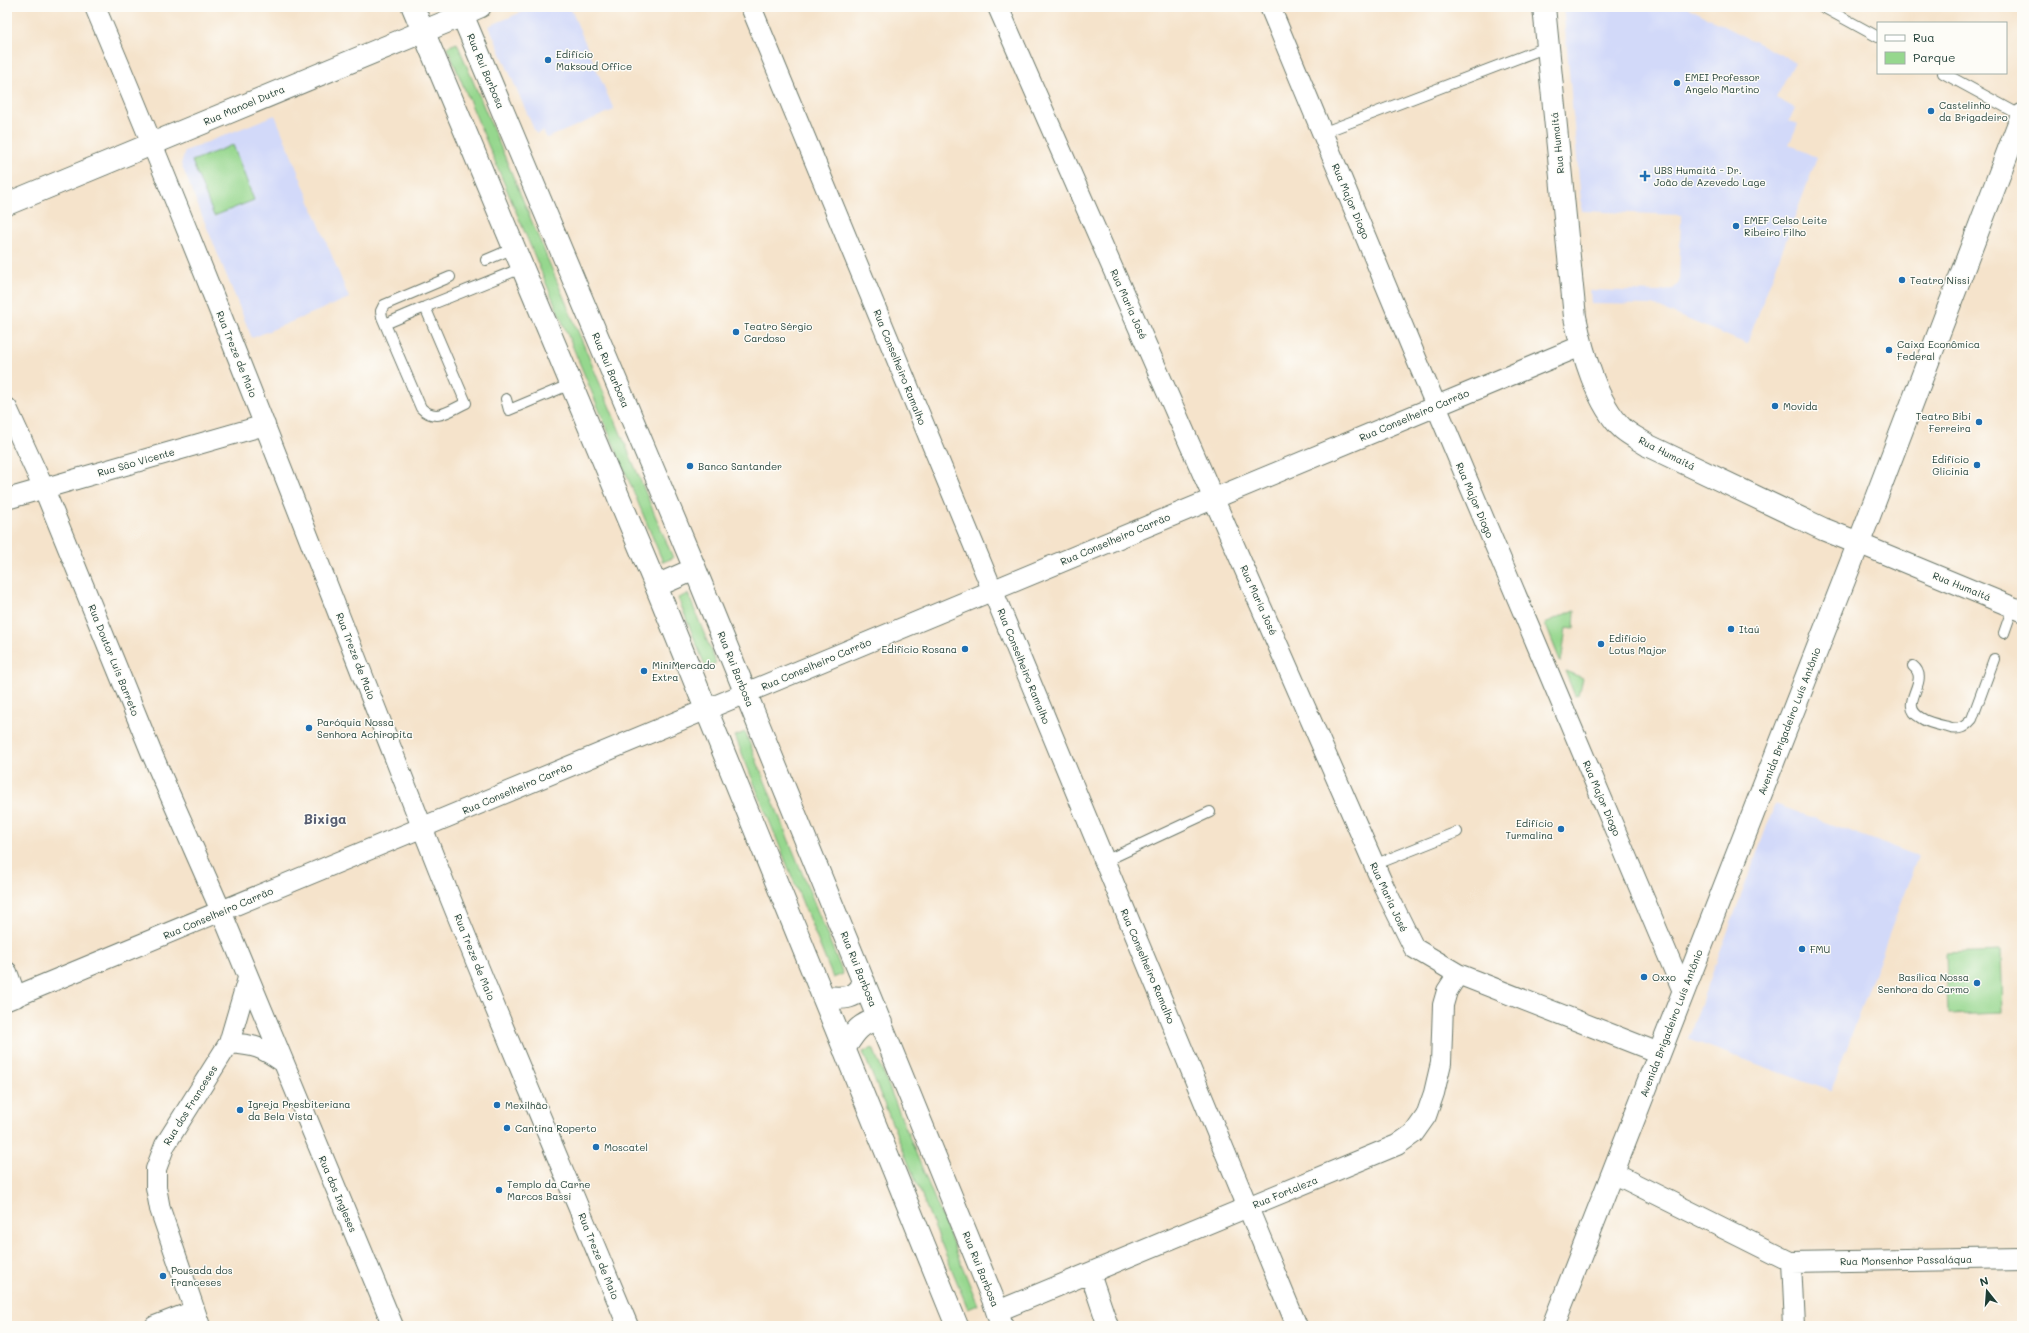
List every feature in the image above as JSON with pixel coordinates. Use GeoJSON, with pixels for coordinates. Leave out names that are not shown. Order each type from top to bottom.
{"type":"FeatureCollection","features":[{"type":"Feature","properties":{"kind":"main road"},"geometry":{"type":"LineString","coordinates":[[413,7],[656,586],[957,1326]]}},
{"type":"Feature","properties":{"kind":"main road","name":"Rua Humaitá"},"geometry":{"type":"LineString","coordinates":[[1544,7],[1570,284],[1581,346],[1592,378],[1612,416],[1623,429],[1649,446],[1823,529],[1858,543]]}},
{"type":"Feature","properties":{"kind":"main road","name":"Rua Manoel Dutra"},"geometry":{"type":"LineString","coordinates":[[7,204],[423,31],[468,10]]}},
{"type":"Feature","properties":{"kind":"main road","name":"Rua Rui Barbosa"},"geometry":{"type":"LineString","coordinates":[[468,10],[1000,1318]]}},
{"type":"Feature","properties":{"kind":"main road","name":"Avenida Brigadeiro Luís Antônio"},"geometry":{"type":"LineString","coordinates":[[1553,1326],[1858,543],[2021,119]]}},
{"type":"Feature","properties":{"kind":"main road"},"geometry":{"type":"LineString","coordinates":[[656,586],[695,569]]}},
{"type":"Feature","properties":{"kind":"main road"},"geometry":{"type":"LineString","coordinates":[[823,997],[849,998],[861,990],[864,982]]}},
{"type":"Feature","properties":{"kind":"main road"},"geometry":{"type":"LineString","coordinates":[[844,1049],[860,1026],[877,1020],[881,1023]]}},
{"type":"Feature","properties":{"kind":"street","name":"Rua Treze de Maio"},"geometry":{"type":"LineString","coordinates":[[95,7],[152,143],[265,424],[423,828],[628,1326]]}},
{"type":"Feature","properties":{"kind":"street","name":"Rua Conselheiro Ramalho"},"geometry":{"type":"LineString","coordinates":[[751,7],[1297,1326]]}},
{"type":"Feature","properties":{"kind":"street","name":"Rua Maria José"},"geometry":{"type":"LineString","coordinates":[[998,7],[1374,865],[1400,922],[1414,948],[1458,974],[1659,1053]]}},
{"type":"Feature","properties":{"kind":"street","name":"Rua Major Diogo"},"geometry":{"type":"LineString","coordinates":[[1270,7],[1436,406],[1683,991]]}},
{"type":"Feature","properties":{"kind":"street","name":"Rua Conselheiro Carrão"},"geometry":{"type":"LineString","coordinates":[[12,999],[1581,346]]}},
{"type":"Feature","properties":{"kind":"street","name":"Rua Doutor Luís Barreto"},"geometry":{"type":"LineString","coordinates":[[7,408],[44,489],[152,754],[221,912]]}},
{"type":"Feature","properties":{"kind":"street","name":"Rua São Vicente"},"geometry":{"type":"LineString","coordinates":[[7,499],[265,424]]}},
{"type":"Feature","properties":{"kind":"street","name":"Rua Humaitá"},"geometry":{"type":"LineString","coordinates":[[1858,543],[2018,609]]}},
{"type":"Feature","properties":{"kind":"street","name":"Rua dos Ingleses"},"geometry":{"type":"LineString","coordinates":[[221,912],[393,1326]]}},
{"type":"Feature","properties":{"kind":"street"},"geometry":{"type":"LineString","coordinates":[[7,972],[12,999]]}},
{"type":"Feature","properties":{"kind":"street","name":"Rua Fortaleza"},"geometry":{"type":"LineString","coordinates":[[1000,1318],[1090,1273],[1370,1158],[1397,1145],[1414,1133],[1426,1116],[1434,1093],[1441,1063],[1443,1005],[1447,991],[1458,974]]}},
{"type":"Feature","properties":{"kind":"street","name":"Rua dos Franceses"},"geometry":{"type":"LineString","coordinates":[[197,1318],[160,1208],[156,1187],[156,1169],[165,1144],[229,1043],[248,978]]}},
{"type":"Feature","properties":{"kind":"street"},"geometry":{"type":"LineString","coordinates":[[229,1043],[246,1044],[264,1048],[283,1062]]}},
{"type":"Feature","properties":{"kind":"street"},"geometry":{"type":"LineString","coordinates":[[1613,1173],[1791,1262],[1794,1326]]}},
{"type":"Feature","properties":{"kind":"street","name":"Rua Monsenhor Passaláqua"},"geometry":{"type":"LineString","coordinates":[[1791,1262],[2022,1258]]}},
{"type":"Feature","properties":{"kind":"street"},"geometry":{"type":"LineString","coordinates":[[1090,1273],[1108,1326]]}},
{"type":"Feature","properties":{"kind":"street"},"geometry":{"type":"LineString","coordinates":[[155,1326],[197,1318]]}},
{"type":"Feature","properties":{"kind":"lane"},"geometry":{"type":"LineString","coordinates":[[1823,7],[1877,36]]}},
{"type":"Feature","properties":{"kind":"lane"},"geometry":{"type":"LineString","coordinates":[[1322,133],[1547,47]]}},
{"type":"Feature","properties":{"kind":"lane"},"geometry":{"type":"LineString","coordinates":[[1945,74],[2021,119]]}},
{"type":"Feature","properties":{"kind":"lane"},"geometry":{"type":"LineString","coordinates":[[486,260],[514,248]]}},
{"type":"Feature","properties":{"kind":"lane"},"geometry":{"type":"LineString","coordinates":[[385,324],[522,268]]}},
{"type":"Feature","properties":{"kind":"lane"},"geometry":{"type":"LineString","coordinates":[[425,307],[466,402],[436,416],[428,415],[422,408],[385,324],[381,311],[384,306],[450,277]]}},
{"type":"Feature","properties":{"kind":"lane"},"geometry":{"type":"LineString","coordinates":[[506,399],[509,410],[571,384]]}},
{"type":"Feature","properties":{"kind":"lane"},"geometry":{"type":"LineString","coordinates":[[2004,633],[2018,609]]}},
{"type":"Feature","properties":{"kind":"lane"},"geometry":{"type":"LineString","coordinates":[[1913,666],[1917,670],[1919,676],[1918,683],[1911,699],[1915,712],[1920,718],[1953,729],[1966,726],[1972,719],[1994,659]]}},
{"type":"Feature","properties":{"kind":"lane"},"geometry":{"type":"LineString","coordinates":[[1105,861],[1210,812]]}},
{"type":"Feature","properties":{"kind":"lane"},"geometry":{"type":"LineString","coordinates":[[1374,865],[1457,832]]}},
{"type":"Feature","properties":{"kind":"shaded area"},"geometry":{"type":"Polygon","coordinates":[[[534,7],[570,7],[614,110],[547,138],[543,131],[536,134],[489,26],[534,7]]]}},
{"type":"Feature","properties":{"kind":"shaded area"},"geometry":{"type":"Polygon","coordinates":[[[1563,7],[1687,7],[1795,62],[1776,98],[1795,108],[1789,121],[1798,124],[1789,144],[1817,158],[1747,344],[1653,305],[1591,304],[1590,290],[1659,292],[1673,289],[1679,283],[1681,215],[1582,211],[1563,7]]]}},
{"type":"Feature","properties":{"kind":"shaded area"},"geometry":{"type":"Polygon","coordinates":[[[275,115],[349,298],[252,338],[181,164],[185,151],[275,115]]]}},
{"type":"Feature","properties":{"kind":"shaded area","name":"FMU"},"geometry":{"type":"Polygon","coordinates":[[[1775,804],[1918,856],[1831,1091],[1688,1039],[1775,804]]]}},
{"type":"Feature","properties":{"kind":"green space"},"geometry":{"type":"Polygon","coordinates":[[[457,43],[673,558],[663,562],[447,47],[457,43]]]}},
{"type":"Feature","properties":{"kind":"green space"},"geometry":{"type":"Polygon","coordinates":[[[233,145],[254,200],[214,216],[192,161],[233,145]]]}},
{"type":"Feature","properties":{"kind":"green space"},"geometry":{"type":"Polygon","coordinates":[[[688,594],[716,663],[706,668],[678,598],[688,594]]]}},
{"type":"Feature","properties":{"kind":"green space"},"geometry":{"type":"Polygon","coordinates":[[[1575,610],[1574,629],[1566,628],[1561,663],[1545,623],[1575,610]]]}},
{"type":"Feature","properties":{"kind":"green space"},"geometry":{"type":"Polygon","coordinates":[[[1565,671],[1583,678],[1579,695],[1575,696],[1565,671]]]}},
{"type":"Feature","properties":{"kind":"green space"},"geometry":{"type":"Polygon","coordinates":[[[745,732],[843,974],[833,978],[735,736],[745,732]]]}},
{"type":"Feature","properties":{"kind":"green space"},"geometry":{"type":"Polygon","coordinates":[[[2001,951],[2003,1012],[1948,1014],[1946,953],[2001,951]]]}},
{"type":"Feature","properties":{"kind":"green space"},"geometry":{"type":"Polygon","coordinates":[[[873,1048],[978,1305],[968,1309],[863,1052],[873,1048]]]}},
{"type":"Feature","properties":{"kind":"place","name":"Edifício Maksoud Office"},"geometry":{"type":"Point","coordinates":[548,60]}},
{"type":"Feature","properties":{"kind":"place","name":"EMEI Professor Angelo Martino"},"geometry":{"type":"Point","coordinates":[1677,83]}},
{"type":"Feature","properties":{"kind":"place","name":"Castelinho da Brigadeiro"},"geometry":{"type":"Point","coordinates":[1931,111]}},
{"type":"Feature","properties":{"kind":"place","name":"UBS Humaitá - Dr. João de Azevedo Lage"},"geometry":{"type":"Point","coordinates":[1645,176]}},
{"type":"Feature","properties":{"kind":"place","name":"EMEF Celso Leite Ribeiro Filho"},"geometry":{"type":"Point","coordinates":[1736,226]}},
{"type":"Feature","properties":{"kind":"place","name":"Teatro Nissi"},"geometry":{"type":"Point","coordinates":[1902,280]}},
{"type":"Feature","properties":{"kind":"place","name":"Teatro Sérgio Cardoso"},"geometry":{"type":"Point","coordinates":[736,332]}},
{"type":"Feature","properties":{"kind":"place","name":"Caixa Econômica Federal"},"geometry":{"type":"Point","coordinates":[1889,350]}},
{"type":"Feature","properties":{"kind":"place","name":"Movida"},"geometry":{"type":"Point","coordinates":[1775,406]}},
{"type":"Feature","properties":{"kind":"place","name":"Teatro Bibi Ferreira"},"geometry":{"type":"Point","coordinates":[1979,422]}},
{"type":"Feature","properties":{"kind":"place","name":"Edifício Glicinia"},"geometry":{"type":"Point","coordinates":[1977,465]}},
{"type":"Feature","properties":{"kind":"place","name":"Banco Santander"},"geometry":{"type":"Point","coordinates":[690,466]}},
{"type":"Feature","properties":{"kind":"place","name":"Itaú"},"geometry":{"type":"Point","coordinates":[1731,629]}},
{"type":"Feature","properties":{"kind":"place","name":"Edifício Lotus Major"},"geometry":{"type":"Point","coordinates":[1601,644]}},
{"type":"Feature","properties":{"kind":"place","name":"Edifício Rosana"},"geometry":{"type":"Point","coordinates":[965,649]}},
{"type":"Feature","properties":{"kind":"place","name":"MiniMercado Extra"},"geometry":{"type":"Point","coordinates":[644,671]}},
{"type":"Feature","properties":{"kind":"place","name":"Paróquia Nossa Senhora Achiropita"},"geometry":{"type":"Point","coordinates":[309,728]}},
{"type":"Feature","properties":{"kind":"place","name":"Edifício Turmalina"},"geometry":{"type":"Point","coordinates":[1561,829]}},
{"type":"Feature","properties":{"kind":"place","name":"FMU"},"geometry":{"type":"Point","coordinates":[1802,949]}},
{"type":"Feature","properties":{"kind":"place","name":"Oxxo"},"geometry":{"type":"Point","coordinates":[1644,977]}},
{"type":"Feature","properties":{"kind":"place","name":"Basílica Nossa Senhora do Carmo"},"geometry":{"type":"Point","coordinates":[1977,983]}},
{"type":"Feature","properties":{"kind":"place","name":"Mexilhão"},"geometry":{"type":"Point","coordinates":[497,1105]}},
{"type":"Feature","properties":{"kind":"place","name":"Igreja Presbiteriana da Bela Vista"},"geometry":{"type":"Point","coordinates":[240,1110]}},
{"type":"Feature","properties":{"kind":"place","name":"Cantina Roperto"},"geometry":{"type":"Point","coordinates":[507,1128]}},
{"type":"Feature","properties":{"kind":"place","name":"Moscatel"},"geometry":{"type":"Point","coordinates":[596,1147]}},
{"type":"Feature","properties":{"kind":"place","name":"Templo da Carne Marcos Bassi"},"geometry":{"type":"Point","coordinates":[499,1190]}},
{"type":"Feature","properties":{"kind":"place","name":"Pousada dos Franceses"},"geometry":{"type":"Point","coordinates":[163,1276]}},
{"type":"Feature","properties":{"kind":"district","name":"Bixiga"},"geometry":{"type":"Point","coordinates":[325,818]}}]}
